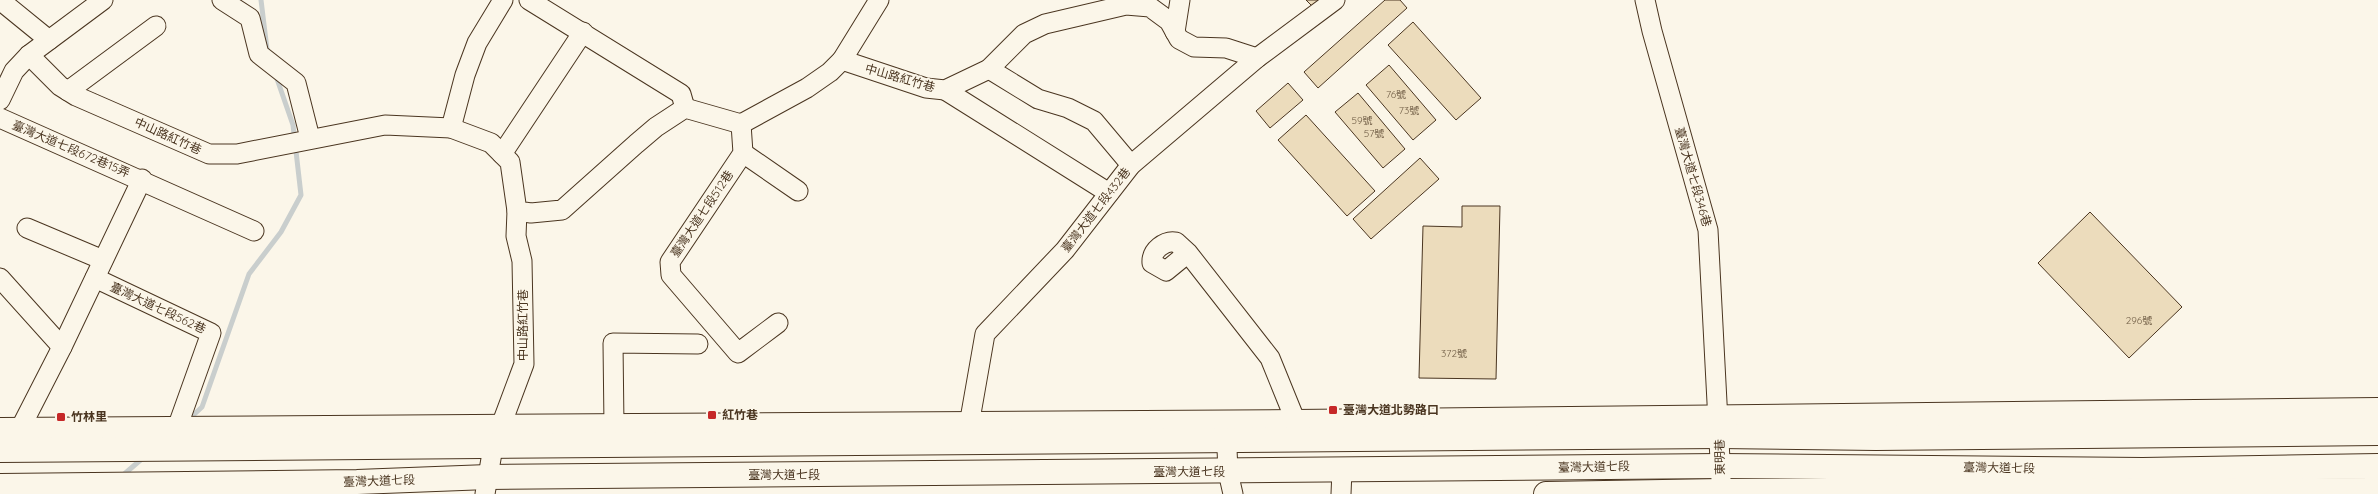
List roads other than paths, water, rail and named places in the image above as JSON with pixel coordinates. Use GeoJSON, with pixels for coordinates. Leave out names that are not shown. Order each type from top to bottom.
{"type":"FeatureCollection","features":[{"type":"Feature","properties":{"kind":"main road"},"geometry":{"type":"LineString","coordinates":[[0,450],[130,449],[497,436],[1719,427],[2378,410]]}},
{"type":"Feature","properties":{"kind":"main road"},"geometry":{"type":"LineString","coordinates":[[7,432],[176,428],[420,429],[497,436],[614,426],[969,424],[1226,431],[1296,422],[1719,427],[1876,438],[2378,433]]}},
{"type":"Feature","properties":{"kind":"main road"},"geometry":{"type":"LineString","coordinates":[[7,432],[100,436],[130,449]]}},
{"type":"Feature","properties":{"kind":"main road","name":"臺灣大道七段"},"geometry":{"type":"LineString","coordinates":[[0,486],[357,482],[486,486],[1231,483],[1342,470],[1720,466],[2143,470],[2378,466]]}},
{"type":"Feature","properties":{"kind":"main road","name":"臺灣大道七段"},"geometry":{"type":"LineString","coordinates":[[1546,494],[1724,492],[2150,493],[2378,490]]}},
{"type":"Feature","properties":{"kind":"street"},"geometry":{"type":"LineString","coordinates":[[0,100],[14,71],[29,55],[103,0]]}},
{"type":"Feature","properties":{"kind":"street"},"geometry":{"type":"LineString","coordinates":[[222,0],[250,18],[259,54],[296,83],[304,139]]}},
{"type":"Feature","properties":{"kind":"street"},"geometry":{"type":"LineString","coordinates":[[451,128],[465,75],[477,43],[503,0]]}},
{"type":"Feature","properties":{"kind":"street"},"geometry":{"type":"LineString","coordinates":[[529,0],[681,94],[685,108]]}},
{"type":"Feature","properties":{"kind":"street"},"geometry":{"type":"LineString","coordinates":[[517,210],[531,213],[562,210],[656,127],[685,108],[741,124],[808,88],[842,60],[879,0]]}},
{"type":"Feature","properties":{"kind":"street"},"geometry":{"type":"LineString","coordinates":[[1175,32],[1180,0]]}},
{"type":"Feature","properties":{"kind":"street","name":"臺灣大道七段432巷"},"geometry":{"type":"LineString","coordinates":[[969,424],[985,334],[1065,250],[1131,165],[1257,58],[1335,0]]}},
{"type":"Feature","properties":{"kind":"street","name":"臺灣大道七段346巷"},"geometry":{"type":"LineString","coordinates":[[1645,0],[1708,230],[1719,427]]}},
{"type":"Feature","properties":{"kind":"street"},"geometry":{"type":"LineString","coordinates":[[1136,3],[1150,8],[1169,21],[1179,39],[1194,47],[1226,48],[1257,58]]}},
{"type":"Feature","properties":{"kind":"street","name":"中山路紅竹巷"},"geometry":{"type":"LineString","coordinates":[[842,60],[926,88],[945,90],[989,69],[1024,34],[1046,24],[1136,3]]}},
{"type":"Feature","properties":{"kind":"street"},"geometry":{"type":"LineString","coordinates":[[5,8],[49,40]]}},
{"type":"Feature","properties":{"kind":"street"},"geometry":{"type":"LineString","coordinates":[[29,55],[60,86],[68,91],[156,26]]}},
{"type":"Feature","properties":{"kind":"street"},"geometry":{"type":"LineString","coordinates":[[502,154],[583,32]]}},
{"type":"Feature","properties":{"kind":"street"},"geometry":{"type":"LineString","coordinates":[[989,69],[1038,99],[1068,108],[1094,121],[1131,165]]}},
{"type":"Feature","properties":{"kind":"street"},"geometry":{"type":"LineString","coordinates":[[945,90],[1109,193]]}},
{"type":"Feature","properties":{"kind":"street","name":"中山路紅竹巷"},"geometry":{"type":"LineString","coordinates":[[68,91],[208,154],[238,154],[304,139],[385,125],[451,128],[491,143],[510,162],[517,210],[516,236],[522,261],[524,364],[497,436],[486,486]]}},
{"type":"Feature","properties":{"kind":"street","name":"臺灣大道七段672巷15弄"},"geometry":{"type":"LineString","coordinates":[[0,118],[142,179],[254,231]]}},
{"type":"Feature","properties":{"kind":"street"},"geometry":{"type":"LineString","coordinates":[[741,124],[743,153],[798,191]]}},
{"type":"Feature","properties":{"kind":"street","name":"臺灣大道七段512巷"},"geometry":{"type":"LineString","coordinates":[[743,153],[670,262],[671,275],[738,353],[778,323]]}},
{"type":"Feature","properties":{"kind":"street"},"geometry":{"type":"LineString","coordinates":[[7,432],[62,347],[142,179]]}},
{"type":"Feature","properties":{"kind":"street"},"geometry":{"type":"LineString","coordinates":[[27,228],[103,260]]}},
{"type":"Feature","properties":{"kind":"street"},"geometry":{"type":"LineString","coordinates":[[1188,253],[1270,358],[1296,422]]}},
{"type":"Feature","properties":{"kind":"street"},"geometry":{"type":"LineString","coordinates":[[0,278],[62,347]]}},
{"type":"Feature","properties":{"kind":"street","name":"臺灣大道七段562巷"},"geometry":{"type":"LineString","coordinates":[[95,278],[211,333],[176,428]]}},
{"type":"Feature","properties":{"kind":"street"},"geometry":{"type":"LineString","coordinates":[[614,426],[613,343],[698,344]]}},
{"type":"Feature","properties":{"kind":"street","name":"東明巷"},"geometry":{"type":"LineString","coordinates":[[1719,427],[1720,466],[1724,492]]}},
{"type":"Feature","properties":{"kind":"street"},"geometry":{"type":"LineString","coordinates":[[1226,431],[1231,483]]}},
{"type":"Feature","properties":{"kind":"street"},"geometry":{"type":"LineString","coordinates":[[1341,494],[1342,470]]}},
{"type":"Feature","properties":{"kind":"waterway"},"geometry":{"type":"LineString","coordinates":[[261,0],[267,49]]}},
{"type":"Feature","properties":{"kind":"waterway"},"geometry":{"type":"LineString","coordinates":[[187,421],[202,407],[249,274],[281,232],[301,195],[293,125],[276,76]]}},
{"type":"Feature","properties":{"kind":"waterway"},"geometry":{"type":"LineString","coordinates":[[122,476],[144,457]]}},
{"type":"Feature","properties":{"kind":"place","name":"臺灣大道北勢路口"},"geometry":{"type":"Point","coordinates":[1333,410]}},
{"type":"Feature","properties":{"kind":"place","name":"紅竹巷"},"geometry":{"type":"Point","coordinates":[712,415]}},
{"type":"Feature","properties":{"kind":"place","name":"竹林里"},"geometry":{"type":"Point","coordinates":[61,417]}}]}
